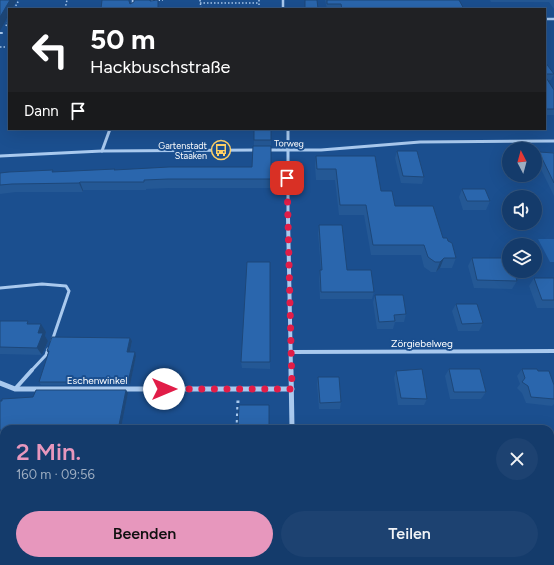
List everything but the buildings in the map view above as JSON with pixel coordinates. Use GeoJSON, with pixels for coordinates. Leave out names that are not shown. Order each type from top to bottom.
{"type":"FeatureCollection","features":[{"type":"Feature","properties":{"kind":"street"},"geometry":{"type":"LineString","coordinates":[[102,151],[110,130]]}},
{"type":"Feature","properties":{"kind":"street"},"geometry":{"type":"LineString","coordinates":[[288,130],[287,178],[292,425]]}},
{"type":"Feature","properties":{"kind":"street","name":"Torweg"},"geometry":{"type":"LineString","coordinates":[[0,156],[102,151],[288,151],[321,150],[420,142],[554,141]]}},
{"type":"Feature","properties":{"kind":"street","name":"Zörgiebelweg"},"geometry":{"type":"LineString","coordinates":[[291,352],[554,350]]}},
{"type":"Feature","properties":{"kind":"street","name":"Eschenwinkel"},"geometry":{"type":"LineString","coordinates":[[0,383],[14,389],[292,389]]}},
{"type":"Feature","properties":{"kind":"lane"},"geometry":{"type":"LineString","coordinates":[[0,288],[60,284],[66,286],[69,291],[46,355],[14,389]]}},
{"type":"Feature","properties":{"kind":"path"},"geometry":{"type":"LineString","coordinates":[[133,1],[163,0]]}},
{"type":"Feature","properties":{"kind":"path"},"geometry":{"type":"LineString","coordinates":[[200,0],[201,8]]}},
{"type":"Feature","properties":{"kind":"path"},"geometry":{"type":"LineString","coordinates":[[258,8],[259,0]]}},
{"type":"Feature","properties":{"kind":"path"},"geometry":{"type":"LineString","coordinates":[[200,3],[259,3]]}},
{"type":"Feature","properties":{"kind":"path"},"geometry":{"type":"LineString","coordinates":[[237,425],[239,388]]}},
{"type":"Feature","properties":{"kind":"shaded area"},"geometry":{"type":"Polygon","coordinates":[[[542,239],[554,239],[554,262],[550,262],[542,247],[542,239]]]}},
{"type":"Feature","properties":{"kind":"place","name":"Gartenstadt Staaken"},"geometry":{"type":"Point","coordinates":[221,150]}},
{"type":"Feature","properties":{"kind":"route"},"geometry":{"type":"LineString","coordinates":[[164,389],[292,389],[287,178]]}}]}
